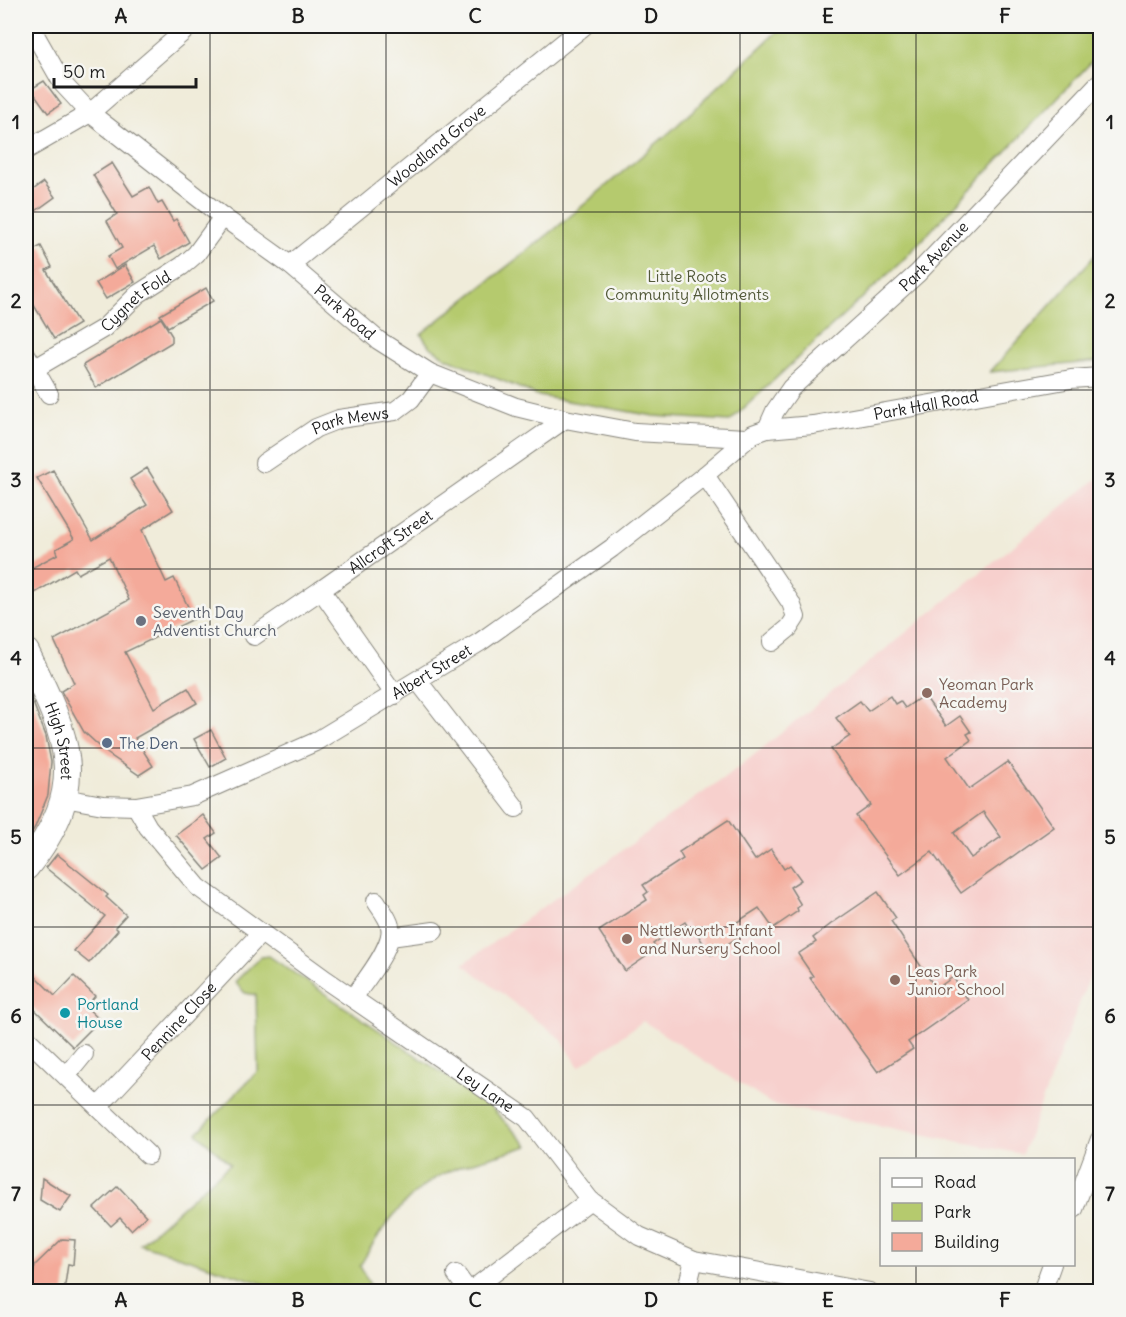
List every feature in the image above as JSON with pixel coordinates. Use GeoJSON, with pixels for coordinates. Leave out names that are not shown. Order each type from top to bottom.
{"type":"FeatureCollection","features":[{"type":"Feature","properties":{"kind":"street","name":"Park Road"},"geometry":{"type":"LineString","coordinates":[[30,26],[63,84],[90,113],[290,266],[378,340],[430,373],[516,407],[565,420],[635,432],[755,434]]}},
{"type":"Feature","properties":{"kind":"street"},"geometry":{"type":"LineString","coordinates":[[26,150],[90,113],[190,26]]}},
{"type":"Feature","properties":{"kind":"street","name":"Woodland Grove"},"geometry":{"type":"LineString","coordinates":[[290,266],[584,26]]}},
{"type":"Feature","properties":{"kind":"street","name":"Park Avenue"},"geometry":{"type":"LineString","coordinates":[[755,434],[791,388],[918,273],[1101,82]]}},
{"type":"Feature","properties":{"kind":"street","name":"Cygnet Fold"},"geometry":{"type":"LineString","coordinates":[[30,361],[104,328],[138,294],[182,266],[196,254],[223,217]]}},
{"type":"Feature","properties":{"kind":"street"},"geometry":{"type":"LineString","coordinates":[[30,361],[49,394]]}},
{"type":"Feature","properties":{"kind":"street","name":"Park Mews"},"geometry":{"type":"LineString","coordinates":[[264,463],[316,428],[339,419],[395,411],[411,399],[430,373]]}},
{"type":"Feature","properties":{"kind":"street","name":"Park Hall Road"},"geometry":{"type":"LineString","coordinates":[[755,434],[1071,379],[1101,376]]}},
{"type":"Feature","properties":{"kind":"street","name":"Allcroft Street"},"geometry":{"type":"LineString","coordinates":[[254,636],[565,420]]}},
{"type":"Feature","properties":{"kind":"street","name":"Albert Street"},"geometry":{"type":"LineString","coordinates":[[64,798],[103,805],[136,806],[193,796],[315,742],[480,642],[594,562],[755,434]]}},
{"type":"Feature","properties":{"kind":"street"},"geometry":{"type":"LineString","coordinates":[[705,476],[792,603],[796,617],[789,628],[772,642]]}},
{"type":"Feature","properties":{"kind":"street"},"geometry":{"type":"LineString","coordinates":[[321,590],[395,695]]}},
{"type":"Feature","properties":{"kind":"street","name":"High Street"},"geometry":{"type":"LineString","coordinates":[[26,652],[51,705],[68,751],[69,768],[64,798],[57,820],[46,842],[26,867]]}},
{"type":"Feature","properties":{"kind":"street"},"geometry":{"type":"LineString","coordinates":[[418,681],[516,808]]}},
{"type":"Feature","properties":{"kind":"street","name":"Ley Lane"},"geometry":{"type":"LineString","coordinates":[[136,806],[148,827],[198,887],[260,934],[527,1118],[590,1200],[639,1236],[694,1260],[870,1292]]}},
{"type":"Feature","properties":{"kind":"street"},"geometry":{"type":"LineString","coordinates":[[353,998],[383,953],[390,937],[390,925],[376,901]]}},
{"type":"Feature","properties":{"kind":"street"},"geometry":{"type":"LineString","coordinates":[[390,937],[434,931]]}},
{"type":"Feature","properties":{"kind":"street","name":"Pennine Close"},"geometry":{"type":"LineString","coordinates":[[98,1107],[260,934]]}},
{"type":"Feature","properties":{"kind":"street"},"geometry":{"type":"LineString","coordinates":[[26,1038],[148,1155]]}},
{"type":"Feature","properties":{"kind":"street"},"geometry":{"type":"LineString","coordinates":[[66,1076],[84,1054]]}},
{"type":"Feature","properties":{"kind":"street"},"geometry":{"type":"LineString","coordinates":[[1075,1206],[1101,1139]]}},
{"type":"Feature","properties":{"kind":"street"},"geometry":{"type":"LineString","coordinates":[[456,1274],[469,1292],[590,1200]]}},
{"type":"Feature","properties":{"kind":"street"},"geometry":{"type":"LineString","coordinates":[[686,1292],[694,1260]]}},
{"type":"Feature","properties":{"kind":"street"},"geometry":{"type":"LineString","coordinates":[[1042,1292],[1051,1266]]}},
{"type":"Feature","properties":{"kind":"shaded area"},"geometry":{"type":"Polygon","coordinates":[[[1100,476],[1100,949],[1022,1154],[771,1104],[643,1021],[579,1067],[561,1039],[463,964],[739,767],[1100,476]]]}},
{"type":"Feature","properties":{"kind":"green space","name":"Little Roots Community Allotments"},"geometry":{"type":"Polygon","coordinates":[[[783,26],[1100,26],[1100,53],[901,262],[730,421],[654,416],[539,396],[447,358],[429,346],[421,334],[555,229],[671,131],[783,26]]]}},
{"type":"Feature","properties":{"kind":"green space"},"geometry":{"type":"Polygon","coordinates":[[[1100,250],[1100,361],[990,372],[1100,250]]]}},
{"type":"Feature","properties":{"kind":"green space"},"geometry":{"type":"Polygon","coordinates":[[[269,956],[488,1104],[528,1146],[449,1171],[421,1188],[409,1199],[386,1224],[360,1266],[373,1291],[286,1291],[140,1244],[230,1164],[197,1133],[258,1071],[256,995],[245,993],[235,982],[260,957],[269,956]]]}},
{"type":"Feature","properties":{"kind":"building"},"geometry":{"type":"Polygon","coordinates":[[[44,81],[61,104],[48,113],[31,89],[44,81]]]}},
{"type":"Feature","properties":{"kind":"building"},"geometry":{"type":"Polygon","coordinates":[[[112,163],[133,196],[149,187],[158,204],[162,202],[173,221],[176,219],[189,242],[161,259],[154,246],[115,269],[108,256],[122,248],[107,221],[117,214],[93,175],[112,163]]]}},
{"type":"Feature","properties":{"kind":"building"},"geometry":{"type":"Polygon","coordinates":[[[44,182],[55,197],[26,218],[26,195],[44,182]]]}},
{"type":"Feature","properties":{"kind":"building"},"geometry":{"type":"Polygon","coordinates":[[[41,246],[52,267],[46,270],[79,324],[54,339],[26,292],[26,254],[41,246]]]}},
{"type":"Feature","properties":{"kind":"building"},"geometry":{"type":"Polygon","coordinates":[[[125,265],[135,282],[106,299],[96,283],[125,265]]]}},
{"type":"Feature","properties":{"kind":"building"},"geometry":{"type":"Polygon","coordinates":[[[206,288],[213,301],[168,327],[160,315],[206,288]]]}},
{"type":"Feature","properties":{"kind":"building"},"geometry":{"type":"Polygon","coordinates":[[[161,318],[172,336],[172,342],[96,388],[83,365],[161,318]]]}},
{"type":"Feature","properties":{"kind":"building"},"geometry":{"type":"Polygon","coordinates":[[[147,468],[173,510],[142,530],[166,582],[174,578],[194,619],[125,652],[154,708],[188,688],[197,703],[135,738],[153,766],[139,775],[108,754],[84,732],[61,691],[74,683],[54,640],[129,600],[109,557],[78,574],[75,569],[30,596],[26,587],[26,571],[58,554],[56,549],[74,539],[37,478],[53,470],[93,540],[147,505],[130,479],[147,468]]]}},
{"type":"Feature","properties":{"kind":"building"},"geometry":{"type":"Polygon","coordinates":[[[26,685],[46,736],[51,762],[48,795],[26,842],[26,741],[30,739],[26,727],[26,685]]]}},
{"type":"Feature","properties":{"kind":"building"},"geometry":{"type":"Polygon","coordinates":[[[924,695],[946,726],[960,716],[971,732],[967,734],[971,740],[947,757],[969,789],[1008,762],[1054,827],[961,893],[932,852],[900,875],[856,816],[871,805],[831,749],[850,736],[836,718],[860,701],[868,711],[890,696],[895,704],[900,701],[905,708],[924,695]],[[983,812],[954,833],[971,858],[1001,837],[983,812]]]}},
{"type":"Feature","properties":{"kind":"building"},"geometry":{"type":"Polygon","coordinates":[[[211,730],[226,758],[210,767],[194,739],[211,730]]]}},
{"type":"Feature","properties":{"kind":"building"},"geometry":{"type":"Polygon","coordinates":[[[203,815],[216,833],[207,839],[222,858],[206,870],[176,835],[203,815]]]}},
{"type":"Feature","properties":{"kind":"building"},"geometry":{"type":"Polygon","coordinates":[[[728,820],[755,860],[771,849],[784,869],[790,865],[801,880],[790,887],[801,905],[797,908],[798,911],[773,928],[759,908],[734,924],[741,935],[711,955],[694,929],[691,931],[685,922],[653,944],[657,949],[625,971],[599,931],[647,900],[644,895],[648,892],[643,885],[683,859],[679,852],[728,820]]]}},
{"type":"Feature","properties":{"kind":"building"},"geometry":{"type":"Polygon","coordinates":[[[57,854],[108,895],[106,897],[126,915],[115,927],[118,930],[89,963],[74,951],[105,916],[46,868],[57,854]]]}},
{"type":"Feature","properties":{"kind":"building"},"geometry":{"type":"Polygon","coordinates":[[[878,892],[896,918],[891,921],[936,989],[953,977],[968,1000],[908,1042],[913,1049],[878,1072],[810,978],[813,976],[798,954],[816,942],[813,938],[831,924],[878,892]]]}},
{"type":"Feature","properties":{"kind":"building","name":"Portland House"},"geometry":{"type":"Polygon","coordinates":[[[26,967],[55,996],[74,976],[95,996],[86,1007],[100,1020],[73,1047],[26,1001],[26,967]]]}},
{"type":"Feature","properties":{"kind":"building"},"geometry":{"type":"Polygon","coordinates":[[[42,1178],[71,1196],[60,1212],[40,1200],[42,1178]]]}},
{"type":"Feature","properties":{"kind":"building"},"geometry":{"type":"Polygon","coordinates":[[[118,1186],[146,1216],[131,1230],[120,1218],[111,1226],[94,1208],[118,1186]]]}},
{"type":"Feature","properties":{"kind":"building"},"geometry":{"type":"Polygon","coordinates":[[[62,1239],[75,1240],[73,1265],[68,1264],[64,1292],[30,1292],[35,1265],[62,1239]]]}},
{"type":"Feature","properties":{"kind":"place","name":"Seventh Day Adventist Church"},"geometry":{"type":"Point","coordinates":[141,621]}},
{"type":"Feature","properties":{"kind":"place","name":"Yeoman Park Academy"},"geometry":{"type":"Point","coordinates":[927,693]}},
{"type":"Feature","properties":{"kind":"place","name":"The Den"},"geometry":{"type":"Point","coordinates":[107,743]}},
{"type":"Feature","properties":{"kind":"place","name":"Nettleworth Infant and Nursery School"},"geometry":{"type":"Point","coordinates":[627,939]}},
{"type":"Feature","properties":{"kind":"place","name":"Leas Park Junior School"},"geometry":{"type":"Point","coordinates":[895,980]}},
{"type":"Feature","properties":{"kind":"place","name":"Portland House"},"geometry":{"type":"Point","coordinates":[65,1013]}}]}
